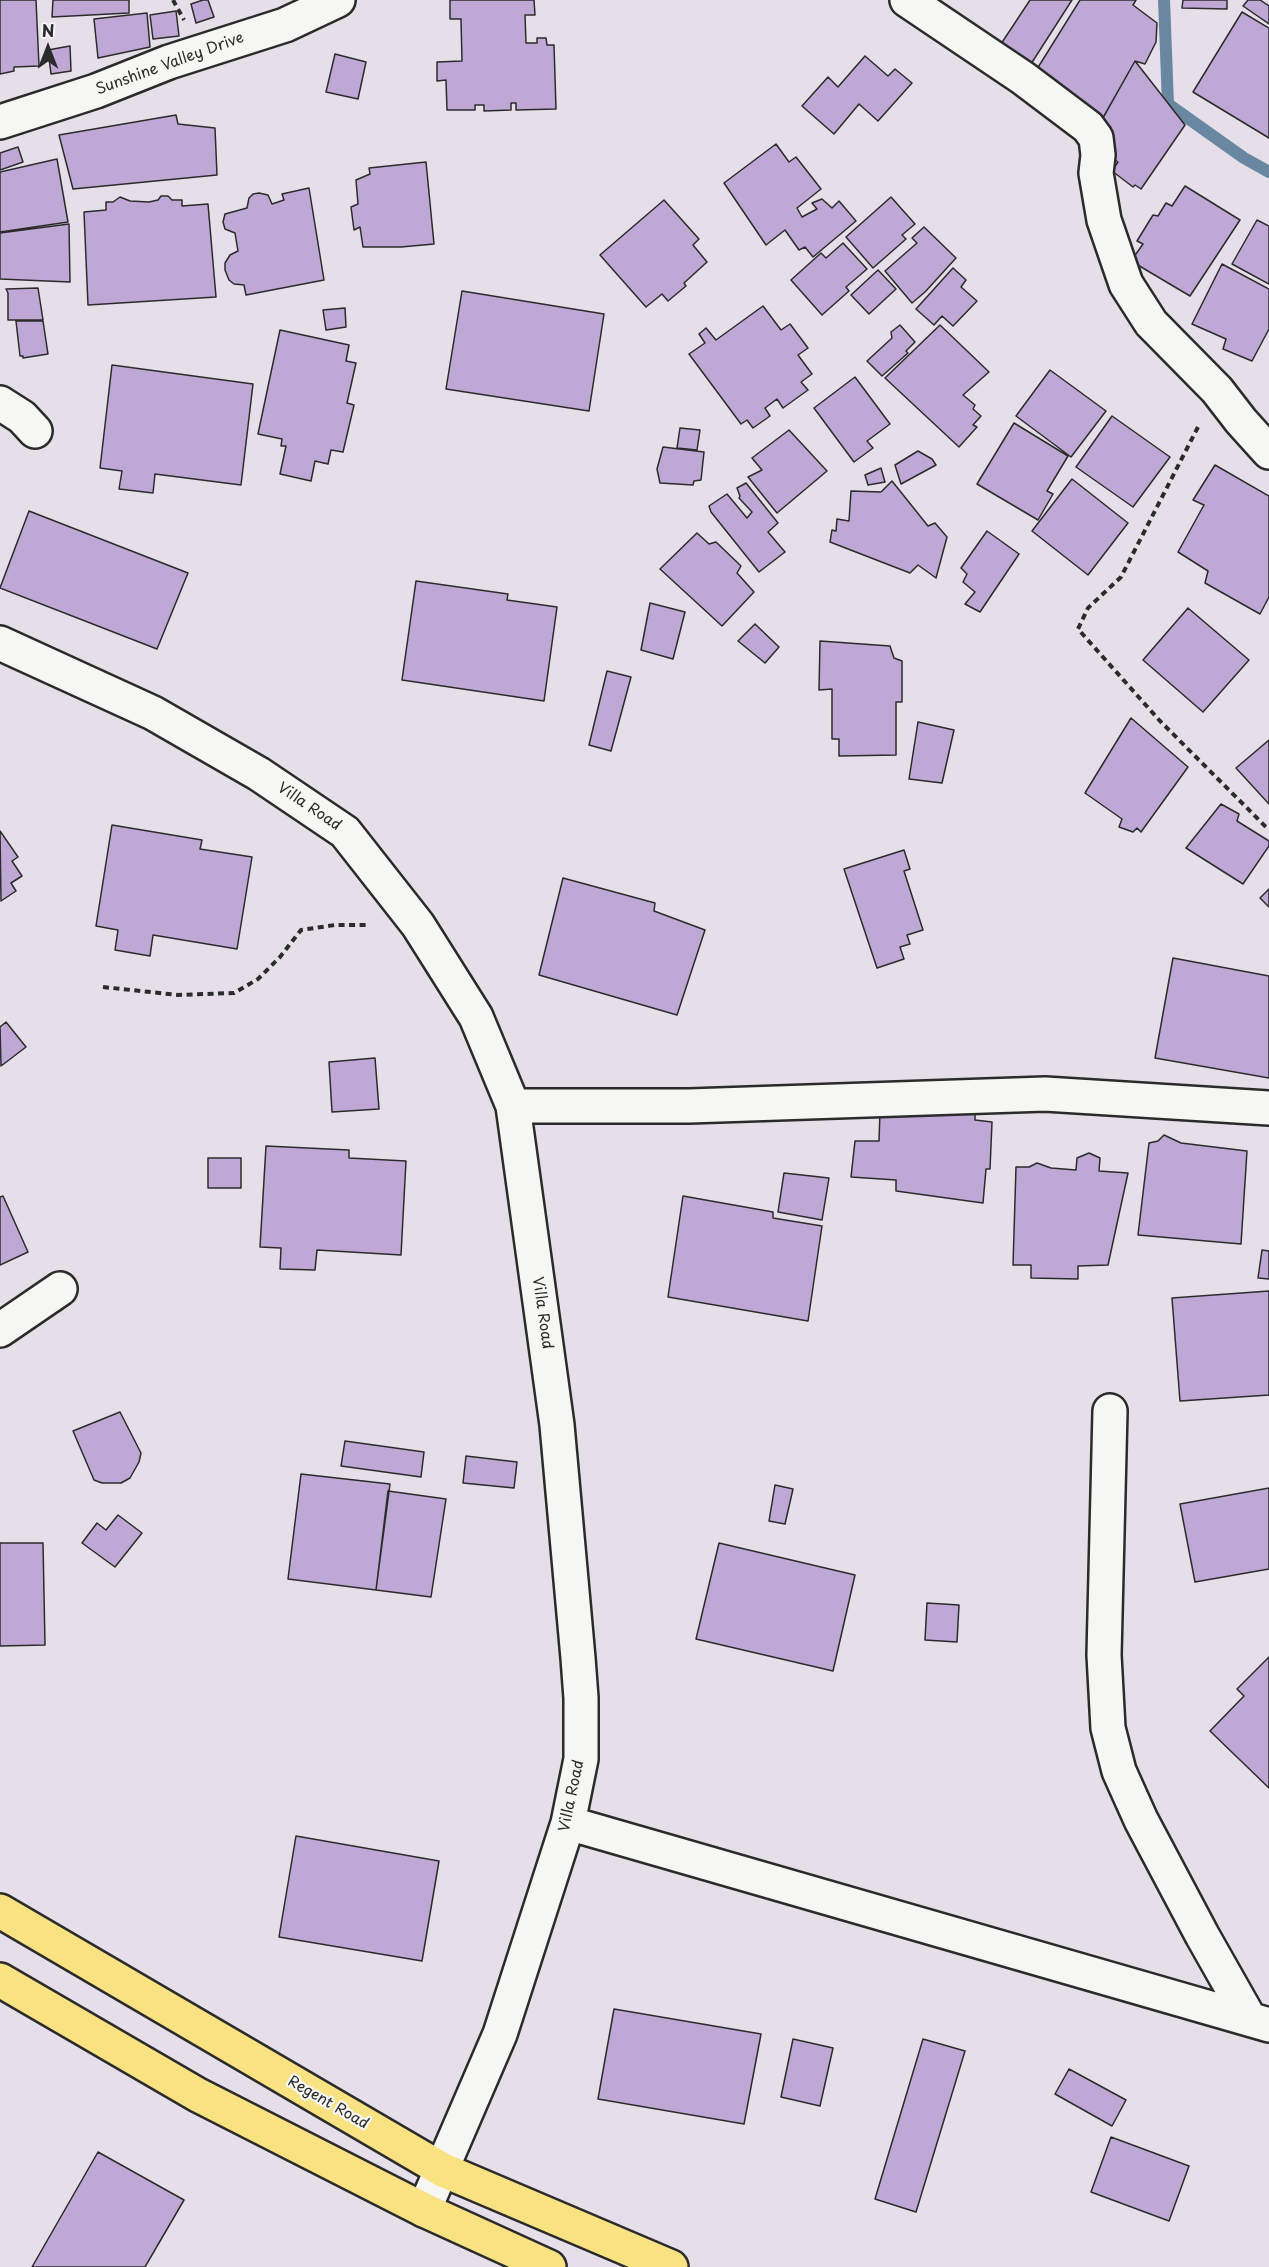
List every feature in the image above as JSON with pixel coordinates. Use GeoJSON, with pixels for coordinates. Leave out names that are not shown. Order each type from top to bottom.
{"type":"FeatureCollection","features":[{"type":"Feature","properties":{"kind":"main road","name":"Regent Road"},"geometry":{"type":"LineString","coordinates":[[0,1911],[443,2170],[671,2267]]}},
{"type":"Feature","properties":{"kind":"main road"},"geometry":{"type":"LineString","coordinates":[[0,1980],[198,2095],[424,2210],[549,2267]]}},
{"type":"Feature","properties":{"kind":"street","name":"Sunshine Valley Drive"},"geometry":{"type":"LineString","coordinates":[[0,122],[96,91],[169,62],[285,25],[338,0]]}},
{"type":"Feature","properties":{"kind":"street"},"geometry":{"type":"LineString","coordinates":[[907,0],[1023,78],[1088,127],[1096,138],[1098,155],[1096,173],[1104,220],[1126,285],[1151,323],[1216,390],[1269,452]]}},
{"type":"Feature","properties":{"kind":"street"},"geometry":{"type":"LineString","coordinates":[[0,403],[22,417],[35,431]]}},
{"type":"Feature","properties":{"kind":"street","name":"Villa Road"},"geometry":{"type":"LineString","coordinates":[[0,643],[153,713],[269,780],[345,832],[418,925],[476,1017],[513,1106],[557,1425],[578,1658],[580,1759],[568,1823],[500,2034],[424,2210]]}},
{"type":"Feature","properties":{"kind":"street"},"geometry":{"type":"LineString","coordinates":[[513,1106],[689,1106],[1045,1094],[1269,1108]]}},
{"type":"Feature","properties":{"kind":"street"},"geometry":{"type":"LineString","coordinates":[[0,1330],[60,1289]]}},
{"type":"Feature","properties":{"kind":"street"},"geometry":{"type":"LineString","coordinates":[[1110,1411],[1104,1654],[1108,1728],[1119,1771],[1141,1820],[1202,1935],[1259,2022]]}},
{"type":"Feature","properties":{"kind":"street"},"geometry":{"type":"LineString","coordinates":[[568,1823],[1259,2022]]}},
{"type":"Feature","properties":{"kind":"path"},"geometry":{"type":"LineString","coordinates":[[1216,390],[1120,577],[1088,608],[1077,629],[1160,721],[1269,830]]}},
{"type":"Feature","properties":{"kind":"path"},"geometry":{"type":"LineString","coordinates":[[103,987],[178,995],[234,993],[258,979],[280,957],[301,930],[335,925],[418,925]]}},
{"type":"Feature","properties":{"kind":"building"},"geometry":{"type":"Polygon","coordinates":[[[0,0],[36,0],[39,66],[14,67],[14,71],[0,74],[0,0]]]}},
{"type":"Feature","properties":{"kind":"building"},"geometry":{"type":"Polygon","coordinates":[[[53,0],[129,0],[129,13],[52,17],[53,0]]]}},
{"type":"Feature","properties":{"kind":"building"},"geometry":{"type":"Polygon","coordinates":[[[208,0],[214,17],[196,23],[191,4],[208,0]]]}},
{"type":"Feature","properties":{"kind":"building"},"geometry":{"type":"Polygon","coordinates":[[[450,0],[534,0],[535,15],[525,15],[526,43],[537,43],[537,38],[546,38],[547,45],[554,45],[556,109],[516,110],[516,103],[511,103],[511,110],[484,111],[484,105],[475,105],[475,110],[447,110],[446,80],[437,81],[437,62],[462,61],[461,19],[450,19],[450,0]]]}},
{"type":"Feature","properties":{"kind":"building"},"geometry":{"type":"Polygon","coordinates":[[[1030,0],[1072,0],[1029,67],[999,47],[1030,0]]]}},
{"type":"Feature","properties":{"kind":"building"},"geometry":{"type":"Polygon","coordinates":[[[1080,0],[1136,0],[1133,5],[1157,23],[1156,42],[1145,64],[1135,61],[1101,121],[1037,69],[1080,0]]]}},
{"type":"Feature","properties":{"kind":"building"},"geometry":{"type":"Polygon","coordinates":[[[1183,0],[1227,0],[1227,9],[1182,8],[1183,0]]]}},
{"type":"Feature","properties":{"kind":"building"},"geometry":{"type":"Polygon","coordinates":[[[1248,0],[1260,0],[1269,6],[1269,24],[1243,6],[1248,0]]]}},
{"type":"Feature","properties":{"kind":"building"},"geometry":{"type":"Polygon","coordinates":[[[176,11],[179,36],[153,39],[150,15],[176,11]]]}},
{"type":"Feature","properties":{"kind":"building"},"geometry":{"type":"Polygon","coordinates":[[[1242,12],[1269,28],[1269,138],[1193,92],[1242,12]]]}},
{"type":"Feature","properties":{"kind":"building"},"geometry":{"type":"Polygon","coordinates":[[[147,13],[150,47],[98,58],[94,19],[147,13]]]}},
{"type":"Feature","properties":{"kind":"building"},"geometry":{"type":"Polygon","coordinates":[[[70,46],[71,71],[51,74],[48,50],[70,46]]]}},
{"type":"Feature","properties":{"kind":"building"},"geometry":{"type":"Polygon","coordinates":[[[335,54],[366,62],[358,99],[326,92],[335,54]]]}},
{"type":"Feature","properties":{"kind":"building"},"geometry":{"type":"Polygon","coordinates":[[[865,56],[888,76],[895,69],[912,83],[878,121],[859,104],[834,134],[802,106],[828,77],[838,87],[865,56]]]}},
{"type":"Feature","properties":{"kind":"building"},"geometry":{"type":"Polygon","coordinates":[[[1135,61],[1185,125],[1141,189],[1135,185],[1133,187],[1112,171],[1118,162],[1112,158],[1115,153],[1100,139],[1098,127],[1135,61]]]}},
{"type":"Feature","properties":{"kind":"building"},"geometry":{"type":"Polygon","coordinates":[[[176,115],[178,124],[215,128],[217,175],[73,189],[59,135],[176,115]]]}},
{"type":"Feature","properties":{"kind":"building"},"geometry":{"type":"Polygon","coordinates":[[[776,144],[789,162],[796,157],[821,189],[797,208],[802,217],[817,209],[812,203],[822,199],[832,208],[839,201],[856,221],[813,257],[805,247],[799,250],[785,230],[766,245],[724,183],[776,144]]]}},
{"type":"Feature","properties":{"kind":"building"},"geometry":{"type":"Polygon","coordinates":[[[18,147],[23,162],[0,170],[0,153],[18,147]]]}},
{"type":"Feature","properties":{"kind":"building"},"geometry":{"type":"Polygon","coordinates":[[[57,159],[68,222],[0,232],[0,172],[57,159]]]}},
{"type":"Feature","properties":{"kind":"building"},"geometry":{"type":"Polygon","coordinates":[[[426,162],[434,244],[363,247],[360,227],[354,230],[351,207],[358,204],[356,180],[370,174],[369,168],[426,162]]]}},
{"type":"Feature","properties":{"kind":"building"},"geometry":{"type":"Polygon","coordinates":[[[1185,186],[1240,220],[1190,296],[1131,261],[1143,244],[1137,241],[1153,215],[1158,216],[1166,203],[1172,206],[1185,186]]]}},
{"type":"Feature","properties":{"kind":"building"},"geometry":{"type":"Polygon","coordinates":[[[309,188],[324,280],[246,295],[244,285],[234,284],[229,280],[225,270],[225,263],[230,255],[238,251],[235,233],[225,229],[223,222],[225,214],[247,208],[249,198],[253,194],[268,195],[272,204],[284,200],[282,194],[309,188]]]}},
{"type":"Feature","properties":{"kind":"building"},"geometry":{"type":"Polygon","coordinates":[[[161,196],[168,196],[172,200],[182,200],[182,206],[208,204],[216,297],[88,305],[84,212],[106,210],[106,202],[113,202],[120,197],[130,201],[149,202],[158,200],[161,196]]]}},
{"type":"Feature","properties":{"kind":"building"},"geometry":{"type":"Polygon","coordinates":[[[891,197],[915,224],[902,235],[906,239],[873,268],[846,237],[891,197]]]}},
{"type":"Feature","properties":{"kind":"building"},"geometry":{"type":"Polygon","coordinates":[[[664,200],[699,239],[693,245],[707,262],[684,283],[686,286],[668,301],[662,294],[646,307],[600,255],[664,200]]]}},
{"type":"Feature","properties":{"kind":"building"},"geometry":{"type":"Polygon","coordinates":[[[1257,220],[1269,226],[1269,284],[1232,264],[1257,220]]]}},
{"type":"Feature","properties":{"kind":"building"},"geometry":{"type":"Polygon","coordinates":[[[69,224],[70,282],[0,279],[0,233],[69,224]]]}},
{"type":"Feature","properties":{"kind":"building"},"geometry":{"type":"Polygon","coordinates":[[[924,227],[956,258],[912,303],[885,271],[917,243],[912,238],[924,227]]]}},
{"type":"Feature","properties":{"kind":"building"},"geometry":{"type":"Polygon","coordinates":[[[843,243],[867,269],[846,287],[849,291],[822,315],[791,280],[821,253],[826,258],[843,243]]]}},
{"type":"Feature","properties":{"kind":"building"},"geometry":{"type":"Polygon","coordinates":[[[1222,264],[1269,289],[1269,329],[1252,361],[1223,349],[1226,339],[1192,324],[1222,264]]]}},
{"type":"Feature","properties":{"kind":"building"},"geometry":{"type":"Polygon","coordinates":[[[953,268],[966,280],[961,287],[977,301],[953,326],[942,316],[934,325],[916,309],[953,268]]]}},
{"type":"Feature","properties":{"kind":"building"},"geometry":{"type":"Polygon","coordinates":[[[878,270],[896,289],[869,314],[851,295],[878,270]]]}},
{"type":"Feature","properties":{"kind":"building"},"geometry":{"type":"Polygon","coordinates":[[[38,288],[43,320],[8,320],[6,289],[38,288]]]}},
{"type":"Feature","properties":{"kind":"building"},"geometry":{"type":"Polygon","coordinates":[[[462,291],[604,314],[589,411],[446,389],[462,291]]]}},
{"type":"Feature","properties":{"kind":"building"},"geometry":{"type":"Polygon","coordinates":[[[763,306],[781,330],[790,324],[808,348],[798,355],[812,374],[801,382],[808,390],[783,408],[777,399],[765,408],[770,416],[753,428],[747,420],[741,424],[689,354],[705,343],[699,334],[706,328],[716,340],[763,306]]]}},
{"type":"Feature","properties":{"kind":"building"},"geometry":{"type":"Polygon","coordinates":[[[345,308],[346,327],[326,330],[323,310],[345,308]]]}},
{"type":"Feature","properties":{"kind":"building"},"geometry":{"type":"Polygon","coordinates":[[[16,321],[43,321],[48,354],[23,358],[20,356],[16,321]]]}},
{"type":"Feature","properties":{"kind":"building"},"geometry":{"type":"Polygon","coordinates":[[[900,325],[915,342],[906,351],[908,353],[882,376],[867,361],[892,338],[891,332],[900,325]]]}},
{"type":"Feature","properties":{"kind":"building"},"geometry":{"type":"Polygon","coordinates":[[[940,325],[989,372],[963,395],[975,405],[973,409],[981,416],[973,425],[977,427],[959,447],[885,378],[940,325]]]}},
{"type":"Feature","properties":{"kind":"building"},"geometry":{"type":"Polygon","coordinates":[[[280,330],[349,345],[346,361],[356,363],[347,403],[354,405],[343,452],[331,450],[328,464],[315,461],[311,481],[280,474],[286,446],[281,446],[282,439],[258,434],[280,330]]]}},
{"type":"Feature","properties":{"kind":"building"},"geometry":{"type":"Polygon","coordinates":[[[112,365],[253,384],[241,485],[155,474],[153,493],[119,489],[122,471],[100,468],[112,365]]]}},
{"type":"Feature","properties":{"kind":"building"},"geometry":{"type":"Polygon","coordinates":[[[1050,370],[1106,411],[1071,457],[1016,416],[1050,370]]]}},
{"type":"Feature","properties":{"kind":"building"},"geometry":{"type":"Polygon","coordinates":[[[855,377],[890,424],[867,441],[873,448],[854,462],[814,408],[855,377]]]}},
{"type":"Feature","properties":{"kind":"building"},"geometry":{"type":"Polygon","coordinates":[[[1112,416],[1170,457],[1133,507],[1076,467],[1112,416]]]}},
{"type":"Feature","properties":{"kind":"building"},"geometry":{"type":"Polygon","coordinates":[[[1014,423],[1068,456],[1047,491],[1053,494],[1038,520],[977,484],[1014,423]]]}},
{"type":"Feature","properties":{"kind":"building"},"geometry":{"type":"Polygon","coordinates":[[[680,428],[700,430],[697,450],[677,448],[680,428]]]}},
{"type":"Feature","properties":{"kind":"building"},"geometry":{"type":"Polygon","coordinates":[[[789,430],[827,471],[777,513],[748,477],[762,470],[752,458],[789,430]]]}},
{"type":"Feature","properties":{"kind":"building"},"geometry":{"type":"Polygon","coordinates":[[[663,447],[704,452],[701,480],[694,481],[693,485],[660,483],[657,469],[663,447]]]}},
{"type":"Feature","properties":{"kind":"building"},"geometry":{"type":"Polygon","coordinates":[[[918,451],[932,459],[936,465],[901,484],[895,465],[918,451]]]}},
{"type":"Feature","properties":{"kind":"building"},"geometry":{"type":"Polygon","coordinates":[[[1215,465],[1269,496],[1269,597],[1260,614],[1205,583],[1208,571],[1178,552],[1204,505],[1193,500],[1215,465]]]}},
{"type":"Feature","properties":{"kind":"building"},"geometry":{"type":"Polygon","coordinates":[[[881,468],[885,482],[868,485],[865,475],[881,468]]]}},
{"type":"Feature","properties":{"kind":"building"},"geometry":{"type":"Polygon","coordinates":[[[1072,479],[1128,523],[1088,575],[1032,531],[1072,479]]]}},
{"type":"Feature","properties":{"kind":"building"},"geometry":{"type":"Polygon","coordinates":[[[892,481],[928,526],[935,523],[947,537],[936,578],[918,565],[910,573],[830,542],[832,530],[836,531],[837,519],[849,521],[851,491],[881,492],[892,481]]]}},
{"type":"Feature","properties":{"kind":"building"},"geometry":{"type":"Polygon","coordinates":[[[746,483],[778,523],[768,532],[785,552],[759,572],[711,512],[709,506],[727,494],[747,518],[752,512],[739,498],[737,488],[746,483]]]}},
{"type":"Feature","properties":{"kind":"building"},"geometry":{"type":"Polygon","coordinates":[[[29,511],[188,573],[157,649],[0,588],[29,511]]]}},
{"type":"Feature","properties":{"kind":"building"},"geometry":{"type":"Polygon","coordinates":[[[987,531],[1019,554],[980,612],[965,604],[975,592],[963,582],[967,574],[961,568],[987,531]]]}},
{"type":"Feature","properties":{"kind":"building"},"geometry":{"type":"Polygon","coordinates":[[[697,533],[709,544],[716,542],[741,566],[737,573],[754,592],[722,626],[660,569],[697,533]]]}},
{"type":"Feature","properties":{"kind":"building"},"geometry":{"type":"Polygon","coordinates":[[[416,581],[508,594],[507,600],[557,607],[544,701],[402,680],[416,581]]]}},
{"type":"Feature","properties":{"kind":"building"},"geometry":{"type":"Polygon","coordinates":[[[650,603],[685,612],[673,659],[641,650],[650,603]]]}},
{"type":"Feature","properties":{"kind":"building"},"geometry":{"type":"Polygon","coordinates":[[[1188,608],[1249,660],[1203,712],[1143,660],[1188,608]]]}},
{"type":"Feature","properties":{"kind":"building"},"geometry":{"type":"Polygon","coordinates":[[[755,624],[779,647],[765,663],[738,641],[755,624]]]}},
{"type":"Feature","properties":{"kind":"building"},"geometry":{"type":"Polygon","coordinates":[[[820,641],[890,646],[894,658],[902,661],[902,702],[896,702],[896,755],[839,756],[839,739],[832,739],[832,689],[819,690],[820,641]]]}},
{"type":"Feature","properties":{"kind":"building"},"geometry":{"type":"Polygon","coordinates":[[[607,671],[631,677],[611,751],[589,745],[607,671]]]}},
{"type":"Feature","properties":{"kind":"building"},"geometry":{"type":"Polygon","coordinates":[[[1131,718],[1188,767],[1141,832],[1137,828],[1133,832],[1119,827],[1122,819],[1085,793],[1131,718]]]}},
{"type":"Feature","properties":{"kind":"building"},"geometry":{"type":"Polygon","coordinates":[[[918,722],[954,730],[942,783],[909,779],[918,722]]]}},
{"type":"Feature","properties":{"kind":"building"},"geometry":{"type":"Polygon","coordinates":[[[1269,740],[1269,804],[1236,768],[1269,740]]]}},
{"type":"Feature","properties":{"kind":"building"},"geometry":{"type":"Polygon","coordinates":[[[1221,804],[1239,814],[1237,821],[1269,841],[1269,846],[1243,884],[1186,848],[1221,804]]]}},
{"type":"Feature","properties":{"kind":"building"},"geometry":{"type":"Polygon","coordinates":[[[112,825],[202,840],[200,849],[252,857],[237,949],[153,935],[150,956],[115,950],[118,930],[96,926],[112,825]]]}},
{"type":"Feature","properties":{"kind":"building"},"geometry":{"type":"Polygon","coordinates":[[[0,831],[18,857],[12,861],[22,876],[11,883],[16,891],[1,901],[0,831]]]}},
{"type":"Feature","properties":{"kind":"building"},"geometry":{"type":"Polygon","coordinates":[[[904,850],[910,869],[904,871],[923,930],[907,935],[910,944],[900,947],[904,959],[877,968],[844,869],[904,850]]]}},
{"type":"Feature","properties":{"kind":"building"},"geometry":{"type":"Polygon","coordinates":[[[563,878],[655,903],[654,911],[705,930],[677,1015],[539,975],[563,878]]]}},
{"type":"Feature","properties":{"kind":"building"},"geometry":{"type":"Polygon","coordinates":[[[1269,889],[1269,907],[1260,898],[1269,889]]]}},
{"type":"Feature","properties":{"kind":"building"},"geometry":{"type":"Polygon","coordinates":[[[1173,958],[1269,976],[1269,1078],[1155,1058],[1173,958]]]}},
{"type":"Feature","properties":{"kind":"building"},"geometry":{"type":"Polygon","coordinates":[[[6,1022],[26,1047],[1,1066],[0,1027],[6,1022]]]}},
{"type":"Feature","properties":{"kind":"building"},"geometry":{"type":"Polygon","coordinates":[[[375,1058],[379,1109],[332,1112],[329,1062],[375,1058]]]}},
{"type":"Feature","properties":{"kind":"building"},"geometry":{"type":"Polygon","coordinates":[[[880,1111],[942,1115],[943,1111],[975,1111],[975,1120],[992,1122],[990,1169],[986,1169],[983,1203],[896,1191],[896,1180],[851,1177],[855,1141],[879,1141],[880,1111]]]}},
{"type":"Feature","properties":{"kind":"building"},"geometry":{"type":"Polygon","coordinates":[[[1164,1135],[1181,1143],[1247,1151],[1241,1244],[1138,1235],[1149,1143],[1158,1141],[1164,1135]]]}},
{"type":"Feature","properties":{"kind":"building"},"geometry":{"type":"Polygon","coordinates":[[[266,1146],[349,1150],[349,1158],[406,1161],[401,1255],[317,1250],[315,1270],[280,1269],[281,1248],[260,1247],[266,1146]]]}},
{"type":"Feature","properties":{"kind":"building"},"geometry":{"type":"Polygon","coordinates":[[[1089,1153],[1100,1158],[1099,1171],[1128,1173],[1108,1265],[1078,1266],[1078,1279],[1031,1278],[1031,1265],[1013,1265],[1016,1167],[1029,1167],[1037,1163],[1051,1168],[1076,1170],[1077,1158],[1089,1153]]]}},
{"type":"Feature","properties":{"kind":"building"},"geometry":{"type":"Polygon","coordinates":[[[208,1158],[241,1158],[241,1188],[208,1188],[208,1158]]]}},
{"type":"Feature","properties":{"kind":"building"},"geometry":{"type":"Polygon","coordinates":[[[784,1173],[829,1178],[822,1220],[778,1212],[784,1173]]]}},
{"type":"Feature","properties":{"kind":"building"},"geometry":{"type":"Polygon","coordinates":[[[3,1196],[28,1252],[0,1265],[0,1197],[3,1196]]]}},
{"type":"Feature","properties":{"kind":"building"},"geometry":{"type":"Polygon","coordinates":[[[683,1196],[773,1212],[773,1218],[822,1226],[808,1321],[668,1297],[683,1196]]]}},
{"type":"Feature","properties":{"kind":"building"},"geometry":{"type":"Polygon","coordinates":[[[1262,1250],[1269,1251],[1269,1279],[1258,1278],[1262,1250]]]}},
{"type":"Feature","properties":{"kind":"building"},"geometry":{"type":"Polygon","coordinates":[[[1269,1291],[1269,1395],[1180,1401],[1172,1298],[1269,1291]]]}},
{"type":"Feature","properties":{"kind":"building"},"geometry":{"type":"Polygon","coordinates":[[[120,1412],[141,1453],[139,1462],[130,1478],[121,1483],[102,1483],[94,1480],[73,1431],[120,1412]]]}},
{"type":"Feature","properties":{"kind":"building"},"geometry":{"type":"Polygon","coordinates":[[[345,1441],[424,1452],[421,1477],[341,1466],[345,1441]]]}},
{"type":"Feature","properties":{"kind":"building"},"geometry":{"type":"Polygon","coordinates":[[[466,1456],[517,1462],[514,1488],[463,1483],[466,1456]]]}},
{"type":"Feature","properties":{"kind":"building"},"geometry":{"type":"Polygon","coordinates":[[[301,1474],[390,1484],[376,1590],[288,1579],[301,1474]]]}},
{"type":"Feature","properties":{"kind":"building"},"geometry":{"type":"Polygon","coordinates":[[[775,1485],[793,1489],[785,1524],[769,1521],[775,1485]]]}},
{"type":"Feature","properties":{"kind":"building"},"geometry":{"type":"Polygon","coordinates":[[[1269,1488],[1269,1569],[1195,1582],[1180,1504],[1269,1488]]]}},
{"type":"Feature","properties":{"kind":"building"},"geometry":{"type":"Polygon","coordinates":[[[388,1491],[446,1499],[431,1597],[376,1590],[388,1491]]]}},
{"type":"Feature","properties":{"kind":"building"},"geometry":{"type":"Polygon","coordinates":[[[118,1515],[142,1533],[115,1567],[82,1543],[97,1523],[106,1530],[118,1515]]]}},
{"type":"Feature","properties":{"kind":"building"},"geometry":{"type":"Polygon","coordinates":[[[0,1543],[43,1543],[45,1645],[0,1646],[0,1543]]]}},
{"type":"Feature","properties":{"kind":"building"},"geometry":{"type":"Polygon","coordinates":[[[719,1543],[855,1575],[833,1671],[696,1639],[719,1543]]]}},
{"type":"Feature","properties":{"kind":"building"},"geometry":{"type":"Polygon","coordinates":[[[927,1603],[959,1605],[957,1642],[925,1640],[927,1603]]]}},
{"type":"Feature","properties":{"kind":"building"},"geometry":{"type":"Polygon","coordinates":[[[1269,1657],[1269,1788],[1210,1731],[1244,1696],[1237,1689],[1269,1657]]]}},
{"type":"Feature","properties":{"kind":"building"},"geometry":{"type":"Polygon","coordinates":[[[296,1836],[439,1861],[422,1961],[279,1937],[296,1836]]]}},
{"type":"Feature","properties":{"kind":"building"},"geometry":{"type":"Polygon","coordinates":[[[614,2009],[761,2034],[744,2124],[598,2099],[614,2009]]]}},
{"type":"Feature","properties":{"kind":"building"},"geometry":{"type":"Polygon","coordinates":[[[793,2039],[833,2048],[820,2106],[781,2097],[793,2039]]]}},
{"type":"Feature","properties":{"kind":"building"},"geometry":{"type":"Polygon","coordinates":[[[923,2039],[965,2051],[916,2212],[875,2199],[923,2039]]]}},
{"type":"Feature","properties":{"kind":"building"},"geometry":{"type":"Polygon","coordinates":[[[1069,2069],[1126,2100],[1112,2126],[1055,2094],[1069,2069]]]}},
{"type":"Feature","properties":{"kind":"building"},"geometry":{"type":"Polygon","coordinates":[[[1111,2137],[1189,2166],[1169,2221],[1091,2192],[1111,2137]]]}},
{"type":"Feature","properties":{"kind":"building"},"geometry":{"type":"Polygon","coordinates":[[[98,2152],[184,2200],[145,2267],[32,2267],[98,2152]]]}},
{"type":"Feature","properties":{"kind":"waterway"},"geometry":{"type":"LineString","coordinates":[[1164,0],[1168,104],[1244,158],[1269,172]]}}]}
